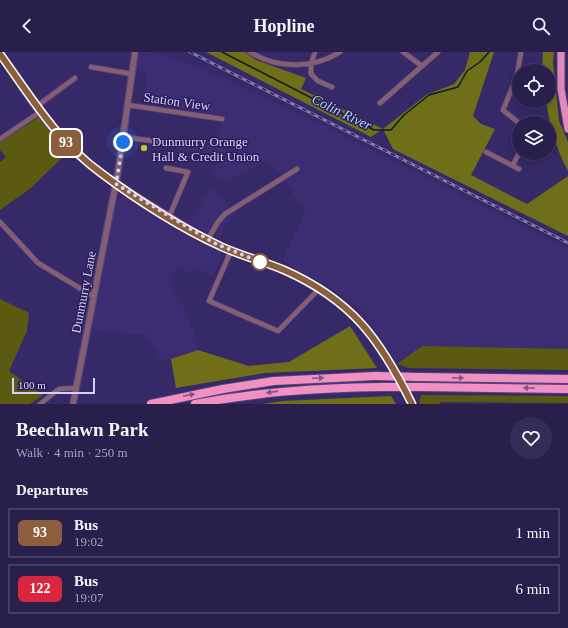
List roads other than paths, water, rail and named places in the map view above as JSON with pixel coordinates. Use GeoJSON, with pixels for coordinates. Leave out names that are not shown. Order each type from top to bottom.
{"type":"FeatureCollection","features":[{"type":"Feature","properties":{"kind":"highway"},"geometry":{"type":"LineString","coordinates":[[561,52],[561,89],[568,129]]}},
{"type":"Feature","properties":{"kind":"highway"},"geometry":{"type":"LineString","coordinates":[[151,404],[223,388],[274,381],[375,376],[568,379]]}},
{"type":"Feature","properties":{"kind":"highway"},"geometry":{"type":"LineString","coordinates":[[195,404],[276,391],[313,388],[423,387],[568,390]]}},
{"type":"Feature","properties":{"kind":"main road"},"geometry":{"type":"LineString","coordinates":[[0,54],[38,110],[76,153],[116,184],[169,217],[231,251],[284,270],[319,289],[347,310],[374,337],[392,365],[412,404]]}},
{"type":"Feature","properties":{"kind":"street","name":"Dunmurry Lane"},"geometry":{"type":"LineString","coordinates":[[73,404],[116,184],[135,52]]}},
{"type":"Feature","properties":{"kind":"street"},"geometry":{"type":"LineString","coordinates":[[250,52],[274,62],[295,65],[311,64],[340,52]]}},
{"type":"Feature","properties":{"kind":"street"},"geometry":{"type":"LineString","coordinates":[[315,52],[311,64],[311,71],[315,78],[332,87]]}},
{"type":"Feature","properties":{"kind":"street"},"geometry":{"type":"LineString","coordinates":[[403,52],[422,66]]}},
{"type":"Feature","properties":{"kind":"street"},"geometry":{"type":"LineString","coordinates":[[380,103],[438,52]]}},
{"type":"Feature","properties":{"kind":"street"},"geometry":{"type":"LineString","coordinates":[[512,117],[503,110],[517,76],[521,52]]}},
{"type":"Feature","properties":{"kind":"street"},"geometry":{"type":"LineString","coordinates":[[91,67],[132,74]]}},
{"type":"Feature","properties":{"kind":"street"},"geometry":{"type":"LineString","coordinates":[[0,139],[38,110],[75,78]]}},
{"type":"Feature","properties":{"kind":"street","name":"Station View"},"geometry":{"type":"LineString","coordinates":[[128,105],[222,119]]}},
{"type":"Feature","properties":{"kind":"street"},"geometry":{"type":"LineString","coordinates":[[123,137],[169,143]]}},
{"type":"Feature","properties":{"kind":"street"},"geometry":{"type":"LineString","coordinates":[[486,152],[519,169]]}},
{"type":"Feature","properties":{"kind":"street"},"geometry":{"type":"LineString","coordinates":[[513,165],[516,160]]}},
{"type":"Feature","properties":{"kind":"street"},"geometry":{"type":"LineString","coordinates":[[166,168],[188,172],[169,217]]}},
{"type":"Feature","properties":{"kind":"street"},"geometry":{"type":"LineString","coordinates":[[208,239],[218,222],[225,214],[297,169]]}},
{"type":"Feature","properties":{"kind":"street"},"geometry":{"type":"LineString","coordinates":[[0,222],[38,263],[93,296]]}},
{"type":"Feature","properties":{"kind":"street"},"geometry":{"type":"LineString","coordinates":[[231,251],[209,301],[271,328],[278,331],[319,289]]}},
{"type":"Feature","properties":{"kind":"street"},"geometry":{"type":"LineString","coordinates":[[40,404],[60,389],[75,388]]}},
{"type":"Feature","properties":{"kind":"waterway","name":"Colin River"},"geometry":{"type":"LineString","coordinates":[[222,52],[374,130],[391,130],[404,115],[429,95],[458,87],[467,71],[480,62],[489,52]]}},
{"type":"Feature","properties":{"kind":"railway"},"geometry":{"type":"LineString","coordinates":[[190,52],[568,243]]}},
{"type":"Feature","properties":{"kind":"place","name":"Dunmurry Orange Hall & Credit Union"},"geometry":{"type":"Point","coordinates":[144,148]}}]}
